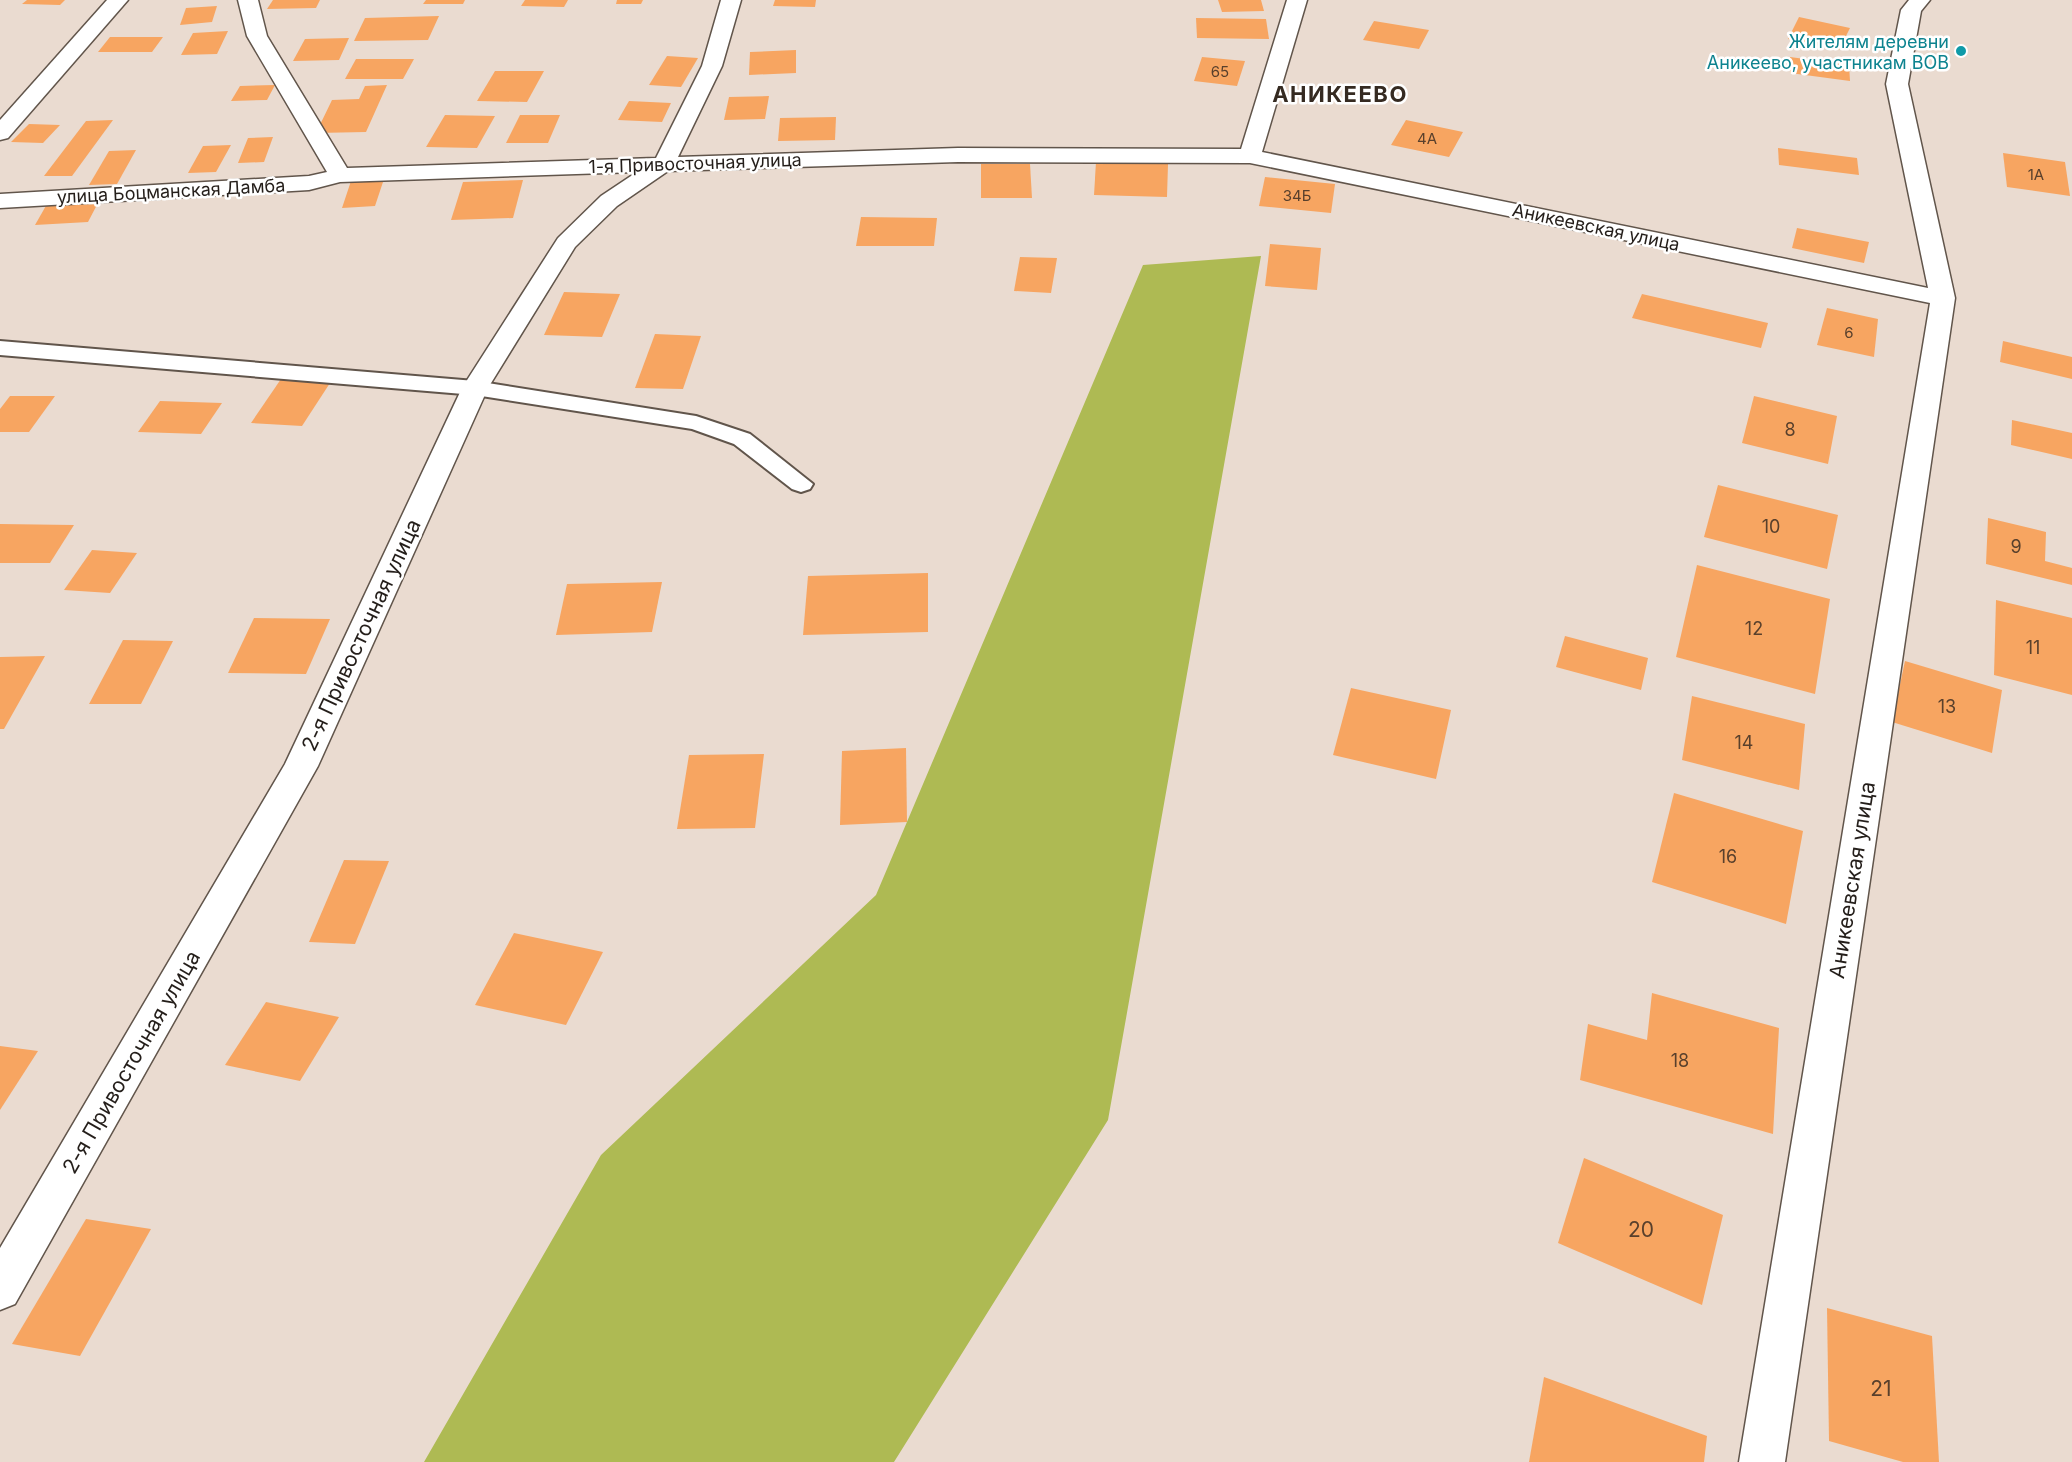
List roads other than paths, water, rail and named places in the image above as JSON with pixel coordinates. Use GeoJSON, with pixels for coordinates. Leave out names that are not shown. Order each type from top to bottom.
{"type":"FeatureCollection","features":[{"type":"Feature","properties":{"kind":"street"},"geometry":{"type":"LineString","coordinates":[[0,134],[118,0]]}},
{"type":"Feature","properties":{"kind":"street"},"geometry":{"type":"LineString","coordinates":[[248,0],[257,36],[340,175]]}},
{"type":"Feature","properties":{"kind":"street","name":"2-я Привосточная улица"},"geometry":{"type":"LineString","coordinates":[[0,1289],[301,766],[475,388],[566,243],[609,201],[664,164],[712,66],[731,0]]}},
{"type":"Feature","properties":{"kind":"street"},"geometry":{"type":"LineString","coordinates":[[1250,156],[1297,0]]}},
{"type":"Feature","properties":{"kind":"street","name":"Аникеевская улица"},"geometry":{"type":"LineString","coordinates":[[1762,1462],[1943,298],[1897,84],[1911,10],[1920,0]]}},
{"type":"Feature","properties":{"kind":"street","name":"1-я Привосточная улица"},"geometry":{"type":"LineString","coordinates":[[340,175],[958,155],[1250,156]]}},
{"type":"Feature","properties":{"kind":"street","name":"Аникеевская улица"},"geometry":{"type":"LineString","coordinates":[[1250,156],[1943,298]]}},
{"type":"Feature","properties":{"kind":"street","name":"улица Боцманская Дамба"},"geometry":{"type":"LineString","coordinates":[[0,201],[309,183],[340,175]]}},
{"type":"Feature","properties":{"kind":"lane"},"geometry":{"type":"LineString","coordinates":[[0,348],[475,388],[696,423],[742,439],[801,484]]}},
{"type":"Feature","properties":{"kind":"place","name":"Жителям деревни Аникеево, участникам ВОВ"},"geometry":{"type":"Point","coordinates":[1961,51]}},
{"type":"Feature","properties":{"kind":"district","name":"АНИКЕЕВО"},"geometry":{"type":"Point","coordinates":[1340,94]}}]}
